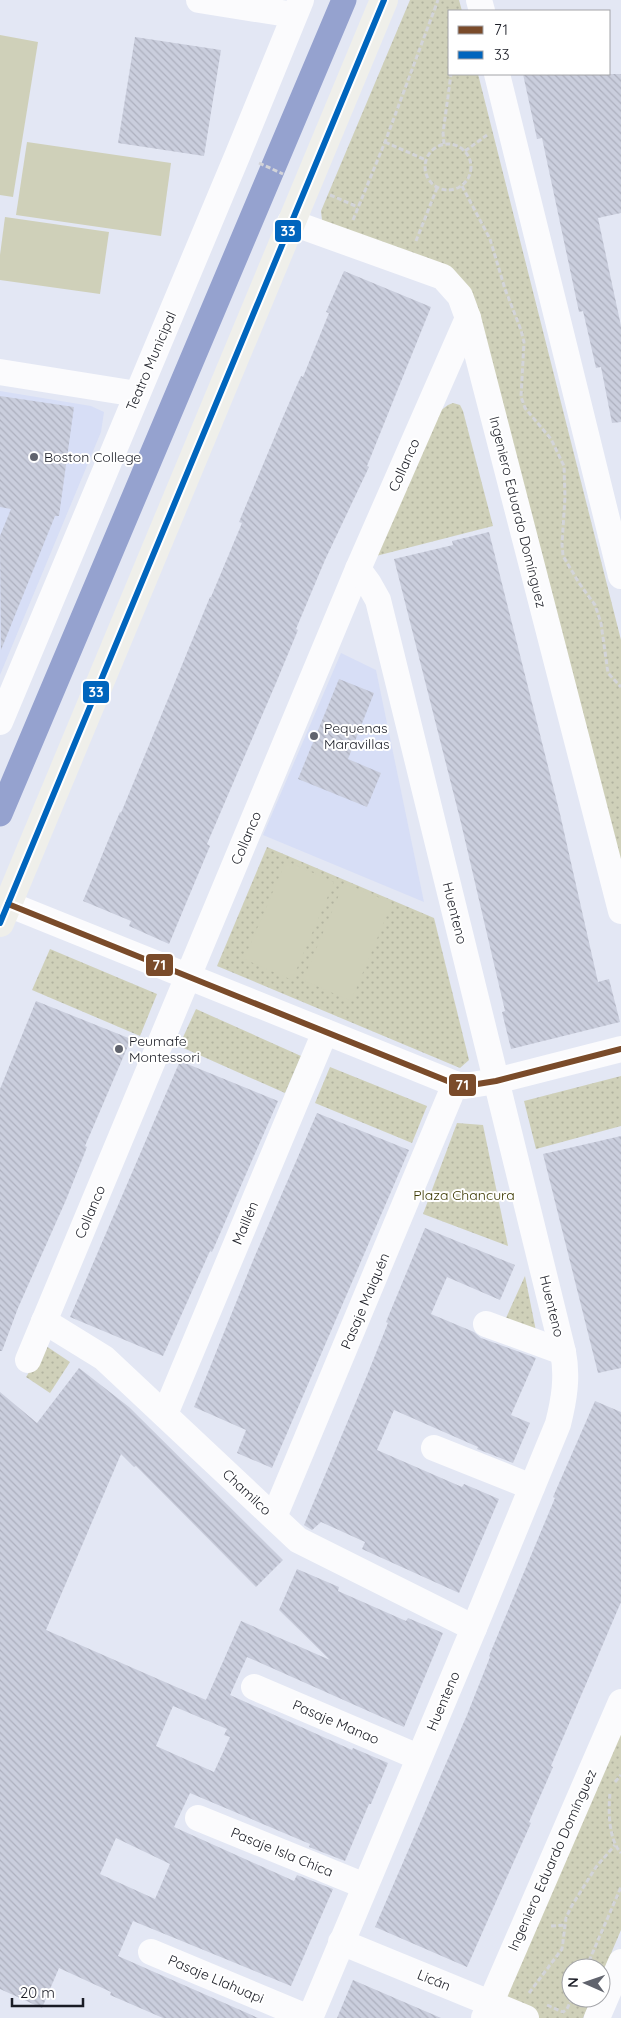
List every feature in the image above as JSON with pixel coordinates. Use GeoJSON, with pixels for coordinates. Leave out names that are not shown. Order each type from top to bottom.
{"type":"FeatureCollection","features":[{"type":"Feature","properties":{"kind":"street"},"geometry":{"type":"LineString","coordinates":[[199,0],[297,8]]}},
{"type":"Feature","properties":{"kind":"street"},"geometry":{"type":"LineString","coordinates":[[384,0],[290,222],[4,914],[188,977],[455,1084],[465,1086],[496,1081],[621,1050]]}},
{"type":"Feature","properties":{"kind":"street","name":"Teatro Municipal"},"geometry":{"type":"LineString","coordinates":[[0,722],[238,154],[297,8]]}},
{"type":"Feature","properties":{"kind":"street"},"geometry":{"type":"LineString","coordinates":[[498,75],[621,576]]}},
{"type":"Feature","properties":{"kind":"street","name":"Ingeniero Eduardo Domínguez"},"geometry":{"type":"LineString","coordinates":[[290,222],[443,277],[460,296],[468,318],[621,911]]}},
{"type":"Feature","properties":{"kind":"street","name":"Collanco"},"geometry":{"type":"LineString","coordinates":[[28,1360],[358,569],[468,318]]}},
{"type":"Feature","properties":{"kind":"street"},"geometry":{"type":"LineString","coordinates":[[0,372],[137,394]]}},
{"type":"Feature","properties":{"kind":"street","name":"Huenteno"},"geometry":{"type":"LineString","coordinates":[[309,2018],[558,1424],[563,1406],[566,1374],[563,1352],[378,600],[358,569]]}},
{"type":"Feature","properties":{"kind":"street","name":"Maillén"},"geometry":{"type":"LineString","coordinates":[[165,1414],[325,1032]]}},
{"type":"Feature","properties":{"kind":"street","name":"Pasaje Maiquén"},"geometry":{"type":"LineString","coordinates":[[274,1517],[455,1084]]}},
{"type":"Feature","properties":{"kind":"street","name":"Chamilco"},"geometry":{"type":"LineString","coordinates":[[44,1321],[104,1358],[298,1540],[474,1628]]}},
{"type":"Feature","properties":{"kind":"street"},"geometry":{"type":"LineString","coordinates":[[486,1324],[563,1352]]}},
{"type":"Feature","properties":{"kind":"street"},"geometry":{"type":"LineString","coordinates":[[434,1448],[532,1487]]}},
{"type":"Feature","properties":{"kind":"street","name":"Pasaje Manao"},"geometry":{"type":"LineString","coordinates":[[254,1687],[418,1757]]}},
{"type":"Feature","properties":{"kind":"street","name":"Ingeniero Eduardo Domínguez"},"geometry":{"type":"LineString","coordinates":[[487,2010],[621,1702]]}},
{"type":"Feature","properties":{"kind":"street","name":"Pasaje Isla Chica"},"geometry":{"type":"LineString","coordinates":[[198,1818],[365,1886]]}},
{"type":"Feature","properties":{"kind":"street","name":"Licán"},"geometry":{"type":"LineString","coordinates":[[342,1942],[487,2010],[527,2007]]}},
{"type":"Feature","properties":{"kind":"street","name":"Pasaje Llahuapi"},"geometry":{"type":"LineString","coordinates":[[151,1952],[309,2018]]}},
{"type":"Feature","properties":{"kind":"street"},"geometry":{"type":"LineString","coordinates":[[597,2018],[621,1962]]}},
{"type":"Feature","properties":{"kind":"path"},"geometry":{"type":"LineString","coordinates":[[344,241],[385,142],[438,0]]}},
{"type":"Feature","properties":{"kind":"path"},"geometry":{"type":"LineString","coordinates":[[444,144],[442,132],[451,75]]}},
{"type":"Feature","properties":{"kind":"path"},"geometry":{"type":"LineString","coordinates":[[385,142],[426,160]]}},
{"type":"Feature","properties":{"kind":"path"},"geometry":{"type":"LineString","coordinates":[[444,144],[459,146],[469,157],[472,171],[462,186],[452,191],[437,188],[427,178],[425,171],[426,160],[432,150],[444,144]]}},
{"type":"Feature","properties":{"kind":"path"},"geometry":{"type":"LineString","coordinates":[[260,164],[285,175]]}},
{"type":"Feature","properties":{"kind":"path"},"geometry":{"type":"LineString","coordinates":[[462,186],[490,239],[505,289],[521,330],[524,342],[521,397],[525,408],[551,439],[564,466],[563,556],[595,605],[601,623],[608,672],[621,688]]}},
{"type":"Feature","properties":{"kind":"path"},"geometry":{"type":"LineString","coordinates":[[404,263],[416,244],[437,188]]}},
{"type":"Feature","properties":{"kind":"path"},"geometry":{"type":"LineString","coordinates":[[621,1775],[610,1791],[609,1804],[615,1846],[621,1853]]}},
{"type":"Feature","properties":{"kind":"path"},"geometry":{"type":"LineString","coordinates":[[527,2007],[562,1950],[566,1918],[571,1907],[596,1867],[615,1846]]}},
{"type":"Feature","properties":{"kind":"path"},"geometry":{"type":"LineString","coordinates":[[590,1958],[621,1887]]}},
{"type":"Feature","properties":{"kind":"path"},"geometry":{"type":"LineString","coordinates":[[553,2018],[556,2009]]}},
{"type":"Feature","properties":{"kind":"shaded area"},"geometry":{"type":"Polygon","coordinates":[[[0,391],[91,406],[104,412],[101,432],[0,675],[0,391]]]}},
{"type":"Feature","properties":{"kind":"shaded area"},"geometry":{"type":"Polygon","coordinates":[[[341,653],[376,670],[424,902],[263,835],[341,653]]]}},
{"type":"Feature","properties":{"kind":"green space"},"geometry":{"type":"Polygon","coordinates":[[[410,0],[459,0],[462,10],[448,10],[448,75],[478,75],[621,640],[621,890],[474,304],[322,220],[321,211],[410,0]]]}},
{"type":"Feature","properties":{"kind":"green space"},"geometry":{"type":"Polygon","coordinates":[[[0,35],[38,42],[13,197],[0,195],[0,35]]]}},
{"type":"Feature","properties":{"kind":"green space"},"geometry":{"type":"Polygon","coordinates":[[[27,142],[171,163],[161,236],[16,215],[27,142]]]}},
{"type":"Feature","properties":{"kind":"green space"},"geometry":{"type":"Polygon","coordinates":[[[5,217],[109,232],[100,294],[0,280],[0,255],[5,217]]]}},
{"type":"Feature","properties":{"kind":"green space"},"geometry":{"type":"Polygon","coordinates":[[[453,403],[460,405],[463,411],[493,526],[376,556],[440,411],[453,403]]]}},
{"type":"Feature","properties":{"kind":"green space"},"geometry":{"type":"Polygon","coordinates":[[[267,847],[434,918],[469,1060],[460,1068],[217,966],[267,847]]]}},
{"type":"Feature","properties":{"kind":"green space"},"geometry":{"type":"Polygon","coordinates":[[[286,861],[334,882],[292,980],[244,959],[286,861]]]}},
{"type":"Feature","properties":{"kind":"green space"},"geometry":{"type":"Polygon","coordinates":[[[344,883],[392,903],[351,1001],[303,980],[344,883]]]}},
{"type":"Feature","properties":{"kind":"green space"},"geometry":{"type":"Polygon","coordinates":[[[50,949],[157,994],[140,1036],[32,990],[50,949]]]}},
{"type":"Feature","properties":{"kind":"green space"},"geometry":{"type":"Polygon","coordinates":[[[196,1009],[301,1056],[285,1093],[179,1046],[196,1009]]]}},
{"type":"Feature","properties":{"kind":"green space"},"geometry":{"type":"Polygon","coordinates":[[[330,1067],[427,1106],[412,1143],[315,1103],[330,1067]]]}},
{"type":"Feature","properties":{"kind":"green space"},"geometry":{"type":"Polygon","coordinates":[[[621,1076],[621,1126],[536,1149],[524,1101],[621,1076]]]}},
{"type":"Feature","properties":{"kind":"green space","name":"Plaza Chancura"},"geometry":{"type":"Polygon","coordinates":[[[457,1123],[483,1125],[508,1246],[423,1214],[457,1123]]]}},
{"type":"Feature","properties":{"kind":"green space"},"geometry":{"type":"Polygon","coordinates":[[[525,1276],[536,1331],[506,1318],[525,1276]]]}},
{"type":"Feature","properties":{"kind":"green space"},"geometry":{"type":"Polygon","coordinates":[[[46,1346],[70,1362],[50,1393],[26,1377],[46,1346]]]}},
{"type":"Feature","properties":{"kind":"green space"},"geometry":{"type":"Polygon","coordinates":[[[621,1730],[621,1930],[609,1958],[561,1958],[561,2008],[588,2008],[583,2018],[496,2018],[621,1730]]]}},
{"type":"Feature","properties":{"kind":"building"},"geometry":{"type":"Polygon","coordinates":[[[135,37],[221,50],[204,156],[118,143],[135,37]]]}},
{"type":"Feature","properties":{"kind":"building"},"geometry":{"type":"Polygon","coordinates":[[[621,74],[621,213],[598,218],[621,326],[621,422],[612,423],[601,367],[596,368],[583,311],[579,312],[542,138],[537,139],[523,75],[621,74]]]}},
{"type":"Feature","properties":{"kind":"building"},"geometry":{"type":"Polygon","coordinates":[[[344,271],[431,307],[367,466],[369,467],[325,560],[296,629],[298,630],[207,844],[210,846],[169,944],[129,926],[131,921],[83,901],[242,523],[239,522],[283,417],[301,376],[303,377],[329,313],[326,312],[344,271]]]}},
{"type":"Feature","properties":{"kind":"building","name":"Boston College"},"geometry":{"type":"Polygon","coordinates":[[[0,396],[74,407],[59,516],[55,516],[1,650],[0,536],[11,509],[0,507],[0,396]]]}},
{"type":"Feature","properties":{"kind":"building"},"geometry":{"type":"Polygon","coordinates":[[[489,532],[560,814],[598,982],[609,979],[620,1022],[511,1049],[502,1012],[505,1011],[461,823],[394,559],[453,545],[452,541],[489,532]]]}},
{"type":"Feature","properties":{"kind":"building"},"geometry":{"type":"Polygon","coordinates":[[[339,679],[374,693],[348,759],[381,773],[367,807],[298,779],[339,679]]]}},
{"type":"Feature","properties":{"kind":"building"},"geometry":{"type":"Polygon","coordinates":[[[36,1001],[131,1039],[85,1146],[87,1147],[66,1200],[18,1308],[2,1351],[0,1351],[0,1089],[36,1001]]]}},
{"type":"Feature","properties":{"kind":"building"},"geometry":{"type":"Polygon","coordinates":[[[180,1061],[278,1101],[212,1252],[210,1251],[163,1356],[70,1317],[180,1061]]]}},
{"type":"Feature","properties":{"kind":"building"},"geometry":{"type":"Polygon","coordinates":[[[317,1113],[409,1150],[272,1468],[237,1453],[246,1430],[194,1407],[254,1258],[317,1113]]]}},
{"type":"Feature","properties":{"kind":"building"},"geometry":{"type":"Polygon","coordinates":[[[621,1136],[621,1368],[598,1373],[543,1154],[621,1136]]]}},
{"type":"Feature","properties":{"kind":"building"},"geometry":{"type":"Polygon","coordinates":[[[425,1228],[515,1265],[500,1300],[447,1277],[431,1314],[474,1332],[481,1338],[536,1358],[511,1415],[530,1423],[513,1463],[477,1449],[478,1447],[394,1410],[377,1450],[462,1487],[464,1484],[499,1499],[459,1593],[362,1549],[365,1542],[321,1522],[312,1530],[304,1525],[368,1373],[388,1323],[386,1322],[425,1228]]]}},
{"type":"Feature","properties":{"kind":"building"},"geometry":{"type":"Polygon","coordinates":[[[79,1368],[129,1407],[283,1560],[256,1587],[136,1466],[134,1467],[121,1454],[46,1630],[206,1700],[241,1621],[330,1660],[279,1610],[297,1569],[339,1587],[338,1591],[406,1621],[408,1618],[443,1633],[404,1727],[247,1657],[230,1695],[352,1750],[353,1748],[388,1763],[371,1804],[369,1804],[345,1861],[309,1847],[310,1844],[190,1793],[174,1827],[294,1881],[297,1875],[333,1889],[291,1986],[133,1921],[118,1956],[258,2018],[163,2018],[110,1995],[111,1992],[59,1968],[42,2008],[0,1989],[0,1392],[37,1423],[79,1368]],[[173,1706],[156,1746],[214,1772],[230,1737],[224,1735],[227,1729],[173,1706]],[[116,1838],[100,1874],[155,1899],[170,1864],[116,1838]]]}},
{"type":"Feature","properties":{"kind":"building"},"geometry":{"type":"Polygon","coordinates":[[[595,1401],[621,1412],[621,1602],[551,1766],[553,1767],[529,1822],[531,1823],[467,1967],[375,1927],[467,1715],[489,1656],[555,1498],[553,1497],[595,1401]]]}},
{"type":"Feature","properties":{"kind":"building"},"geometry":{"type":"Polygon","coordinates":[[[353,1980],[441,2018],[337,2018],[353,1980]]]}},
{"type":"Feature","properties":{"kind":"waterway"},"geometry":{"type":"LineString","coordinates":[[0,814],[344,0]]}},
{"type":"Feature","properties":{"kind":"transit line","name":"33"},"geometry":{"type":"LineString","coordinates":[[0,923],[384,0]]}},
{"type":"Feature","properties":{"kind":"transit line","name":"71"},"geometry":{"type":"LineString","coordinates":[[8,904],[455,1084],[465,1086],[496,1081],[621,1049]]}},
{"type":"Feature","properties":{"kind":"place","name":"Boston College"},"geometry":{"type":"Point","coordinates":[34,457]}},
{"type":"Feature","properties":{"kind":"place","name":"Pequenas Maravillas"},"geometry":{"type":"Point","coordinates":[314,736]}},
{"type":"Feature","properties":{"kind":"place","name":"Peumafe Montessori"},"geometry":{"type":"Point","coordinates":[119,1049]}}]}
